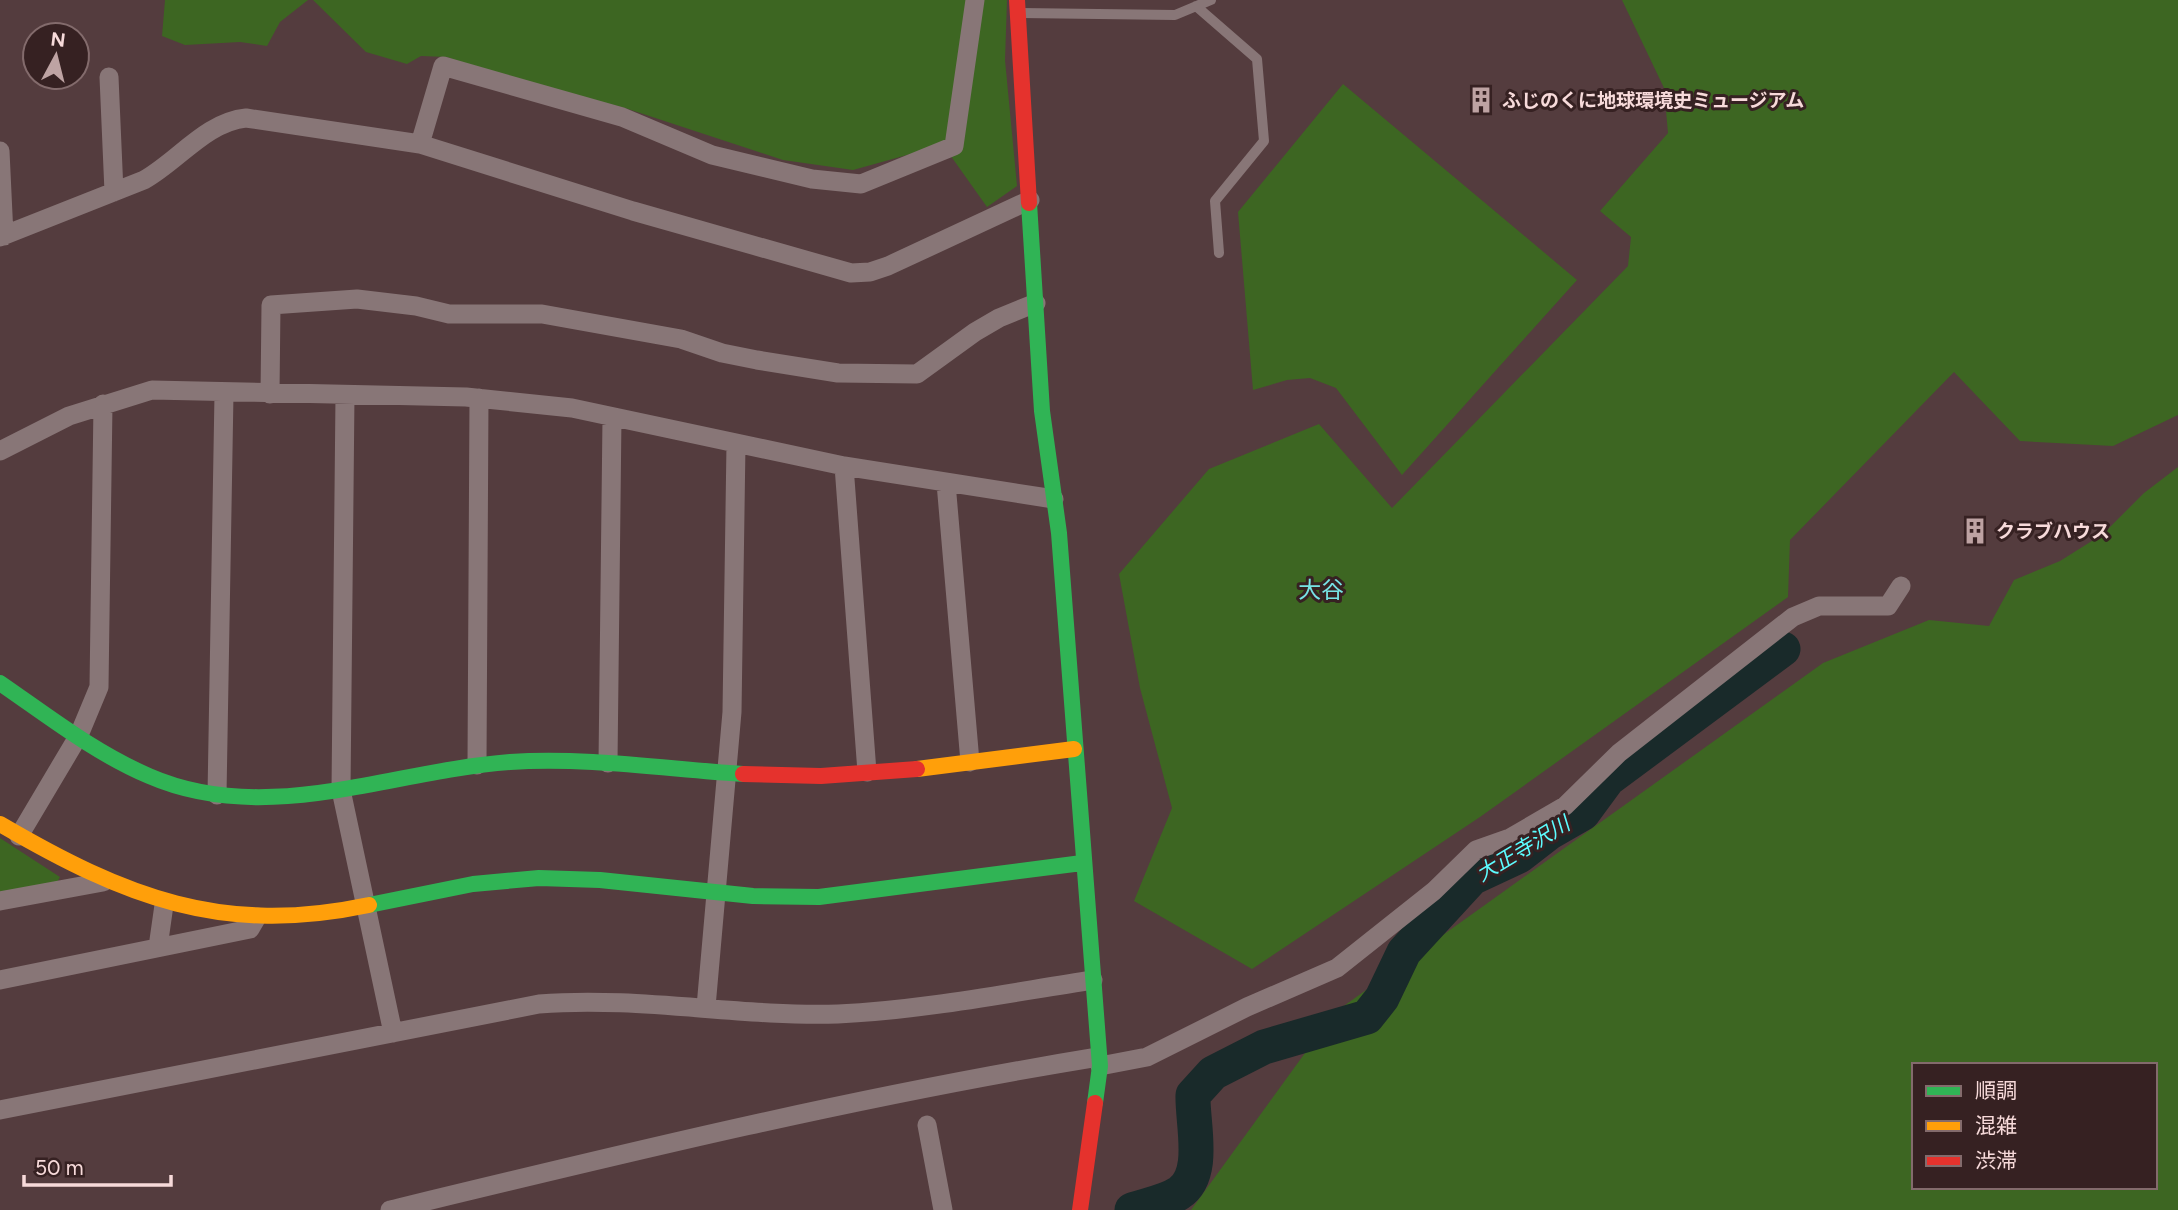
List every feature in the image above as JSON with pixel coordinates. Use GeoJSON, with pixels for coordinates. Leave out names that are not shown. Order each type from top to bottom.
{"type":"FeatureCollection","features":[{"type":"Feature","properties":{"kind":"street"},"geometry":{"type":"LineString","coordinates":[[420,144],[443,65],[622,117],[712,155],[812,179],[861,184],[954,146],[975,0]]}},
{"type":"Feature","properties":{"kind":"street"},"geometry":{"type":"LineString","coordinates":[[1017,6],[1045,439],[1054,499],[1099,1062],[1080,1210]]}},
{"type":"Feature","properties":{"kind":"street"},"geometry":{"type":"LineString","coordinates":[[109,77],[114,192]]}},
{"type":"Feature","properties":{"kind":"street"},"geometry":{"type":"LineString","coordinates":[[0,151],[2,236],[114,192],[164,169],[219,125],[232,119],[246,118],[420,144],[633,211],[851,273],[888,267],[1030,200]]}},
{"type":"Feature","properties":{"kind":"street"},"geometry":{"type":"LineString","coordinates":[[270,394],[271,305],[319,299],[357,299],[416,306],[449,314],[542,314],[635,329],[681,339],[722,353],[838,373],[916,374],[999,317],[1036,303]]}},
{"type":"Feature","properties":{"kind":"street"},"geometry":{"type":"LineString","coordinates":[[0,451],[51,424],[103,404],[152,390],[224,394],[479,398],[531,401],[844,466],[1054,499]]}},
{"type":"Feature","properties":{"kind":"street"},"geometry":{"type":"LineString","coordinates":[[217,795],[224,394]]}},
{"type":"Feature","properties":{"kind":"street"},"geometry":{"type":"LineString","coordinates":[[345,395],[341,790],[393,1032]]}},
{"type":"Feature","properties":{"kind":"street"},"geometry":{"type":"LineString","coordinates":[[477,765],[479,398]]}},
{"type":"Feature","properties":{"kind":"street"},"geometry":{"type":"LineString","coordinates":[[19,836],[79,735],[99,687],[103,404]]}},
{"type":"Feature","properties":{"kind":"street"},"geometry":{"type":"LineString","coordinates":[[608,763],[612,417]]}},
{"type":"Feature","properties":{"kind":"street"},"geometry":{"type":"LineString","coordinates":[[706,1007],[729,773],[736,444]]}},
{"type":"Feature","properties":{"kind":"street"},"geometry":{"type":"LineString","coordinates":[[844,466],[867,772]]}},
{"type":"Feature","properties":{"kind":"street"},"geometry":{"type":"LineString","coordinates":[[946,483],[970,762]]}},
{"type":"Feature","properties":{"kind":"street"},"geometry":{"type":"LineString","coordinates":[[390,1210],[463,1201],[813,1110],[974,1077],[1147,1057],[1247,1007],[1337,968],[1434,891],[1476,850],[1510,838],[1565,806],[1619,753],[1793,617],[1819,606],[1888,606],[1901,586]]}},
{"type":"Feature","properties":{"kind":"street"},"geometry":{"type":"LineString","coordinates":[[0,683],[138,771],[176,787],[217,795],[277,796],[341,790],[428,771],[477,765],[559,761],[786,776],[867,772],[1074,750]]}},
{"type":"Feature","properties":{"kind":"street"},"geometry":{"type":"LineString","coordinates":[[0,824],[56,859],[103,882],[164,905],[257,917],[291,917],[504,879],[596,879],[785,898],[840,897],[1082,863]]}},
{"type":"Feature","properties":{"kind":"street"},"geometry":{"type":"LineString","coordinates":[[0,901],[103,882]]}},
{"type":"Feature","properties":{"kind":"street"},"geometry":{"type":"LineString","coordinates":[[158,947],[164,905]]}},
{"type":"Feature","properties":{"kind":"street"},"geometry":{"type":"LineString","coordinates":[[0,981],[250,929],[257,917]]}},
{"type":"Feature","properties":{"kind":"street"},"geometry":{"type":"LineString","coordinates":[[0,1110],[393,1032],[560,1002],[793,1013],[850,1013],[918,1006],[1093,980]]}},
{"type":"Feature","properties":{"kind":"street"},"geometry":{"type":"LineString","coordinates":[[927,1125],[943,1210]]}},
{"type":"Feature","properties":{"kind":"lane"},"geometry":{"type":"LineString","coordinates":[[1017,6],[1175,15],[1211,0]]}},
{"type":"Feature","properties":{"kind":"lane"},"geometry":{"type":"LineString","coordinates":[[1196,6],[1257,59],[1264,141],[1215,201],[1219,253]]}},
{"type":"Feature","properties":{"kind":"green space"},"geometry":{"type":"Polygon","coordinates":[[[165,0],[308,0],[280,22],[267,46],[240,42],[185,45],[162,36],[165,0]]]}},
{"type":"Feature","properties":{"kind":"green space"},"geometry":{"type":"Polygon","coordinates":[[[313,0],[1007,0],[1005,60],[1017,186],[987,207],[943,145],[853,170],[783,160],[625,108],[493,74],[447,57],[421,56],[407,64],[366,52],[313,0]]]}},
{"type":"Feature","properties":{"kind":"green space"},"geometry":{"type":"Polygon","coordinates":[[[1622,0],[2178,0],[2178,415],[2113,446],[2020,441],[1954,372],[1790,540],[1788,597],[1480,817],[1252,969],[1134,901],[1172,808],[1140,688],[1119,574],[1209,469],[1319,424],[1392,508],[1628,266],[1631,237],[1600,211],[1668,133],[1664,88],[1622,0]]]}},
{"type":"Feature","properties":{"kind":"green space"},"geometry":{"type":"Polygon","coordinates":[[[1343,84],[1577,280],[1402,475],[1336,388],[1310,378],[1287,380],[1253,390],[1238,212],[1343,84]]]}},
{"type":"Feature","properties":{"kind":"green space"},"geometry":{"type":"Polygon","coordinates":[[[2178,467],[2178,1210],[1191,1210],[1334,1013],[1823,663],[1929,620],[1989,626],[2014,580],[2060,561],[2103,534],[2144,493],[2178,467]]]}},
{"type":"Feature","properties":{"kind":"green space"},"geometry":{"type":"Polygon","coordinates":[[[0,838],[60,877],[55,886],[0,896],[0,838]]]}},
{"type":"Feature","properties":{"kind":"waterway","name":"大正寺沢川"},"geometry":{"type":"LineString","coordinates":[[1132,1210],[1168,1199],[1188,1185],[1193,1174],[1196,1148],[1193,1095],[1213,1073],[1264,1047],[1367,1017],[1382,998],[1404,952],[1472,878],[1519,856],[1550,832],[1583,813],[1608,779],[1783,649]]}},
{"type":"Feature","properties":{"kind":"traffic: fast"},"geometry":{"type":"LineString","coordinates":[[1029,203],[1042,411],[1059,533],[1100,1066],[1095,1103]]}},
{"type":"Feature","properties":{"kind":"traffic: fast"},"geometry":{"type":"LineString","coordinates":[[0,683],[72,733],[129,767],[193,790],[238,797],[328,792],[465,767],[510,762],[597,762],[743,774]]}},
{"type":"Feature","properties":{"kind":"traffic: fast"},"geometry":{"type":"LineString","coordinates":[[369,905],[473,884],[539,878],[600,880],[753,896],[819,897],[1082,863]]}},
{"type":"Feature","properties":{"kind":"traffic: slow"},"geometry":{"type":"LineString","coordinates":[[917,769],[1074,749]]}},
{"type":"Feature","properties":{"kind":"traffic: slow"},"geometry":{"type":"LineString","coordinates":[[0,824],[90,872],[176,904],[267,916],[316,913],[369,905]]}},
{"type":"Feature","properties":{"kind":"traffic: jam"},"geometry":{"type":"LineString","coordinates":[[1017,0],[1029,203]]}},
{"type":"Feature","properties":{"kind":"traffic: jam"},"geometry":{"type":"LineString","coordinates":[[743,774],[821,776],[917,769]]}},
{"type":"Feature","properties":{"kind":"traffic: jam"},"geometry":{"type":"LineString","coordinates":[[1080,1210],[1095,1103]]}},
{"type":"Feature","properties":{"kind":"place","name":"ふじのくに地球環境史ミュージアム"},"geometry":{"type":"Point","coordinates":[1481,100]}},
{"type":"Feature","properties":{"kind":"place","name":"クラブハウス"},"geometry":{"type":"Point","coordinates":[1975,531]}},
{"type":"Feature","properties":{"kind":"district","name":"大谷"},"geometry":{"type":"Point","coordinates":[1321,590]}}]}
